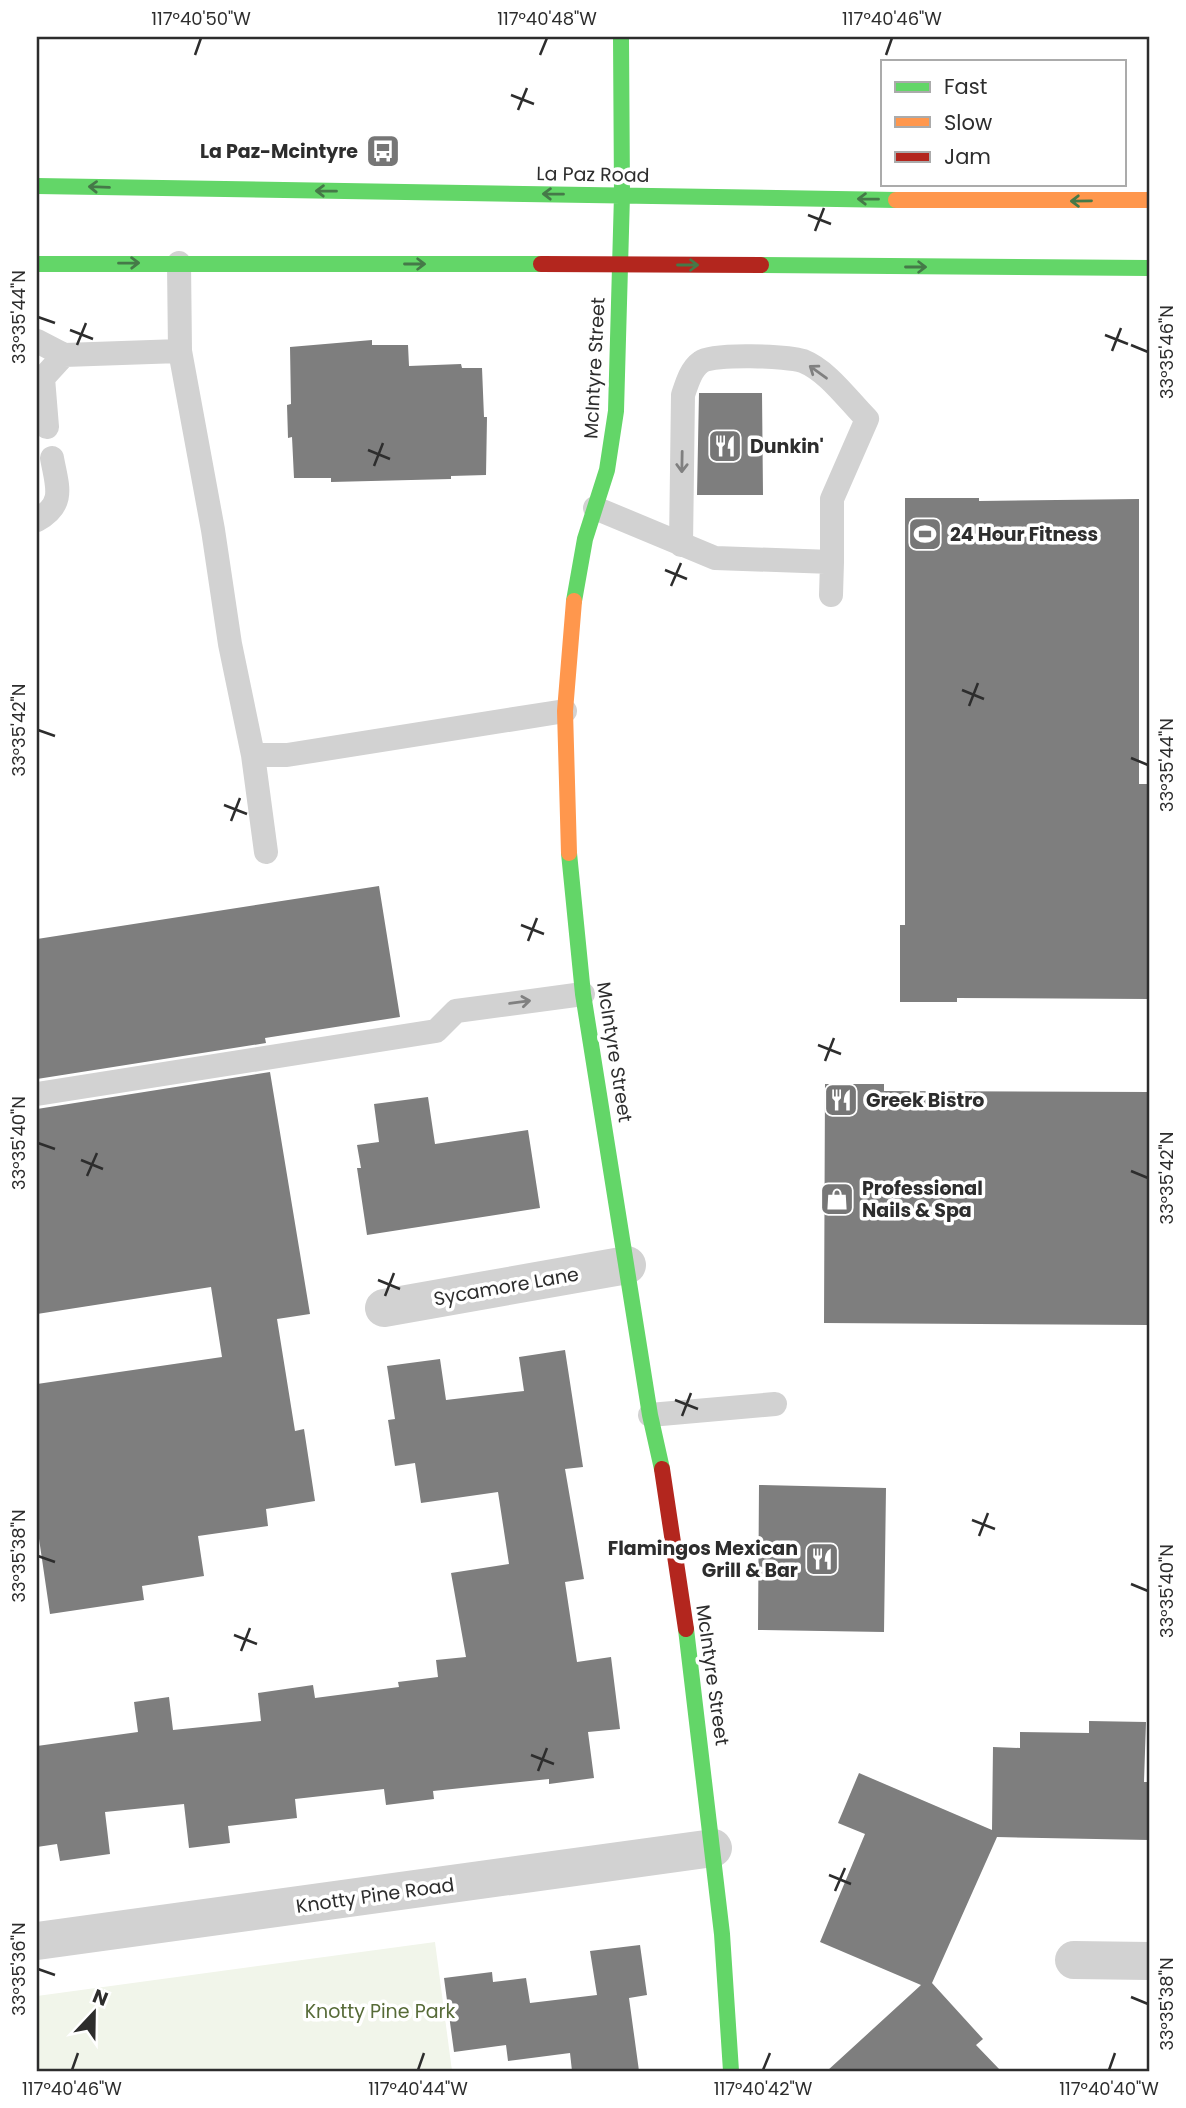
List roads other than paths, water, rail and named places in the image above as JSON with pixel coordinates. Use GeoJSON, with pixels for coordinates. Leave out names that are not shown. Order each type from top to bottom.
{"type":"FeatureCollection","features":[{"type":"Feature","properties":{"kind":"main road","name":"McIntyre Street"},"geometry":{"type":"LineString","coordinates":[[621,37],[622,195],[616,411],[607,470],[585,539],[572,610],[565,710],[568,840],[583,994],[650,1415],[667,1489],[713,1848],[731,2071]]}},
{"type":"Feature","properties":{"kind":"main road","name":"La Paz Road"},"geometry":{"type":"LineString","coordinates":[[37,186],[1010,202],[1149,200]]}},
{"type":"Feature","properties":{"kind":"main road"},"geometry":{"type":"LineString","coordinates":[[37,264],[1149,268]]}},
{"type":"Feature","properties":{"kind":"street","name":"Sycamore Lane"},"geometry":{"type":"LineString","coordinates":[[384,1308],[627,1265]]}},
{"type":"Feature","properties":{"kind":"street","name":"Knotty Pine Road"},"geometry":{"type":"LineString","coordinates":[[37,1941],[713,1848]]}},
{"type":"Feature","properties":{"kind":"street"},"geometry":{"type":"LineString","coordinates":[[1074,1960],[1149,1961]]}},
{"type":"Feature","properties":{"kind":"lane"},"geometry":{"type":"LineString","coordinates":[[179,263],[180,351],[213,530],[230,644],[253,755],[266,852]]}},
{"type":"Feature","properties":{"kind":"lane"},"geometry":{"type":"LineString","coordinates":[[37,341],[64,355],[180,351]]}},
{"type":"Feature","properties":{"kind":"lane"},"geometry":{"type":"LineString","coordinates":[[47,427],[43,378],[64,355]]}},
{"type":"Feature","properties":{"kind":"lane"},"geometry":{"type":"LineString","coordinates":[[681,545],[683,395],[690,374],[701,361],[718,356],[801,360],[821,372],[867,419],[832,499],[831,595]]}},
{"type":"Feature","properties":{"kind":"lane"},"geometry":{"type":"LineString","coordinates":[[37,520],[51,512],[59,495],[52,458]]}},
{"type":"Feature","properties":{"kind":"lane"},"geometry":{"type":"LineString","coordinates":[[595,508],[715,558],[832,562]]}},
{"type":"Feature","properties":{"kind":"lane"},"geometry":{"type":"LineString","coordinates":[[253,755],[287,755],[565,710]]}},
{"type":"Feature","properties":{"kind":"lane"},"geometry":{"type":"LineString","coordinates":[[37,1094],[436,1031],[456,1011],[583,994]]}},
{"type":"Feature","properties":{"kind":"lane"},"geometry":{"type":"LineString","coordinates":[[650,1415],[775,1404]]}},
{"type":"Feature","properties":{"kind":"place","name":"La Paz-Mcintyre"},"geometry":{"type":"Point","coordinates":[383,151]}},
{"type":"Feature","properties":{"kind":"place","name":"Dunkin'"},"geometry":{"type":"Point","coordinates":[725,446]}},
{"type":"Feature","properties":{"kind":"place","name":"24 Hour Fitness"},"geometry":{"type":"Point","coordinates":[925,534]}},
{"type":"Feature","properties":{"kind":"place","name":"Greek Bistro"},"geometry":{"type":"Point","coordinates":[841,1100]}},
{"type":"Feature","properties":{"kind":"place","name":"Professional Nails & Spa"},"geometry":{"type":"Point","coordinates":[837,1199]}},
{"type":"Feature","properties":{"kind":"place","name":"Flamingos Mexican Grill & Bar"},"geometry":{"type":"Point","coordinates":[822,1559]}},
{"type":"Feature","properties":{"kind":"park label","name":"Knotty Pine Park"},"geometry":{"type":"Point","coordinates":[380,2011]}}]}
